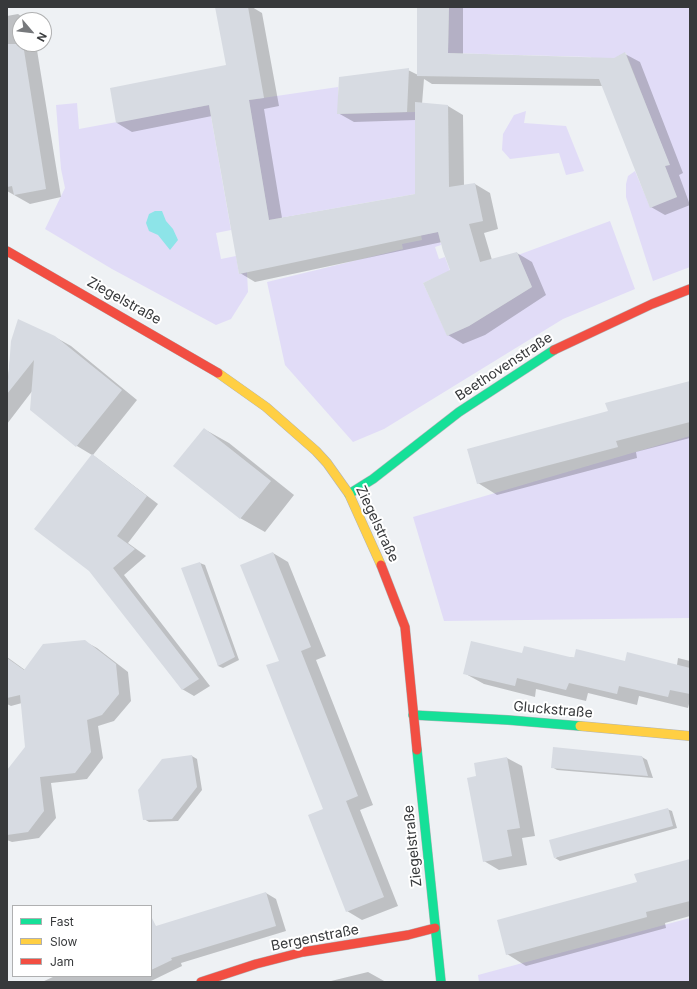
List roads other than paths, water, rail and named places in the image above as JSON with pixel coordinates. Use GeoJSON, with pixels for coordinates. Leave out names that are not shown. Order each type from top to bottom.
{"type":"FeatureCollection","features":[{"type":"Feature","properties":{"kind":"main road","name":"Ziegelstraße"},"geometry":{"type":"LineString","coordinates":[[7,251],[223,376],[266,407],[316,451],[327,463],[349,494],[385,574],[405,627],[441,982]]}},
{"type":"Feature","properties":{"kind":"main road","name":"Beethovenstraße"},"geometry":{"type":"LineString","coordinates":[[349,494],[373,479],[459,412],[550,352],[652,304],[690,289]]}},
{"type":"Feature","properties":{"kind":"main road","name":"Gluckstraße"},"geometry":{"type":"LineString","coordinates":[[414,715],[508,720],[690,736]]}},
{"type":"Feature","properties":{"kind":"main road","name":"Bergenstraße"},"geometry":{"type":"LineString","coordinates":[[201,982],[256,964],[303,952],[408,935],[435,928]]}},
{"type":"Feature","properties":{"kind":"water"},"geometry":{"type":"Polygon","coordinates":[[[155,211],[162,211],[166,221],[173,229],[178,240],[170,250],[158,235],[149,231],[146,223],[149,214],[155,211]]]}}]}
